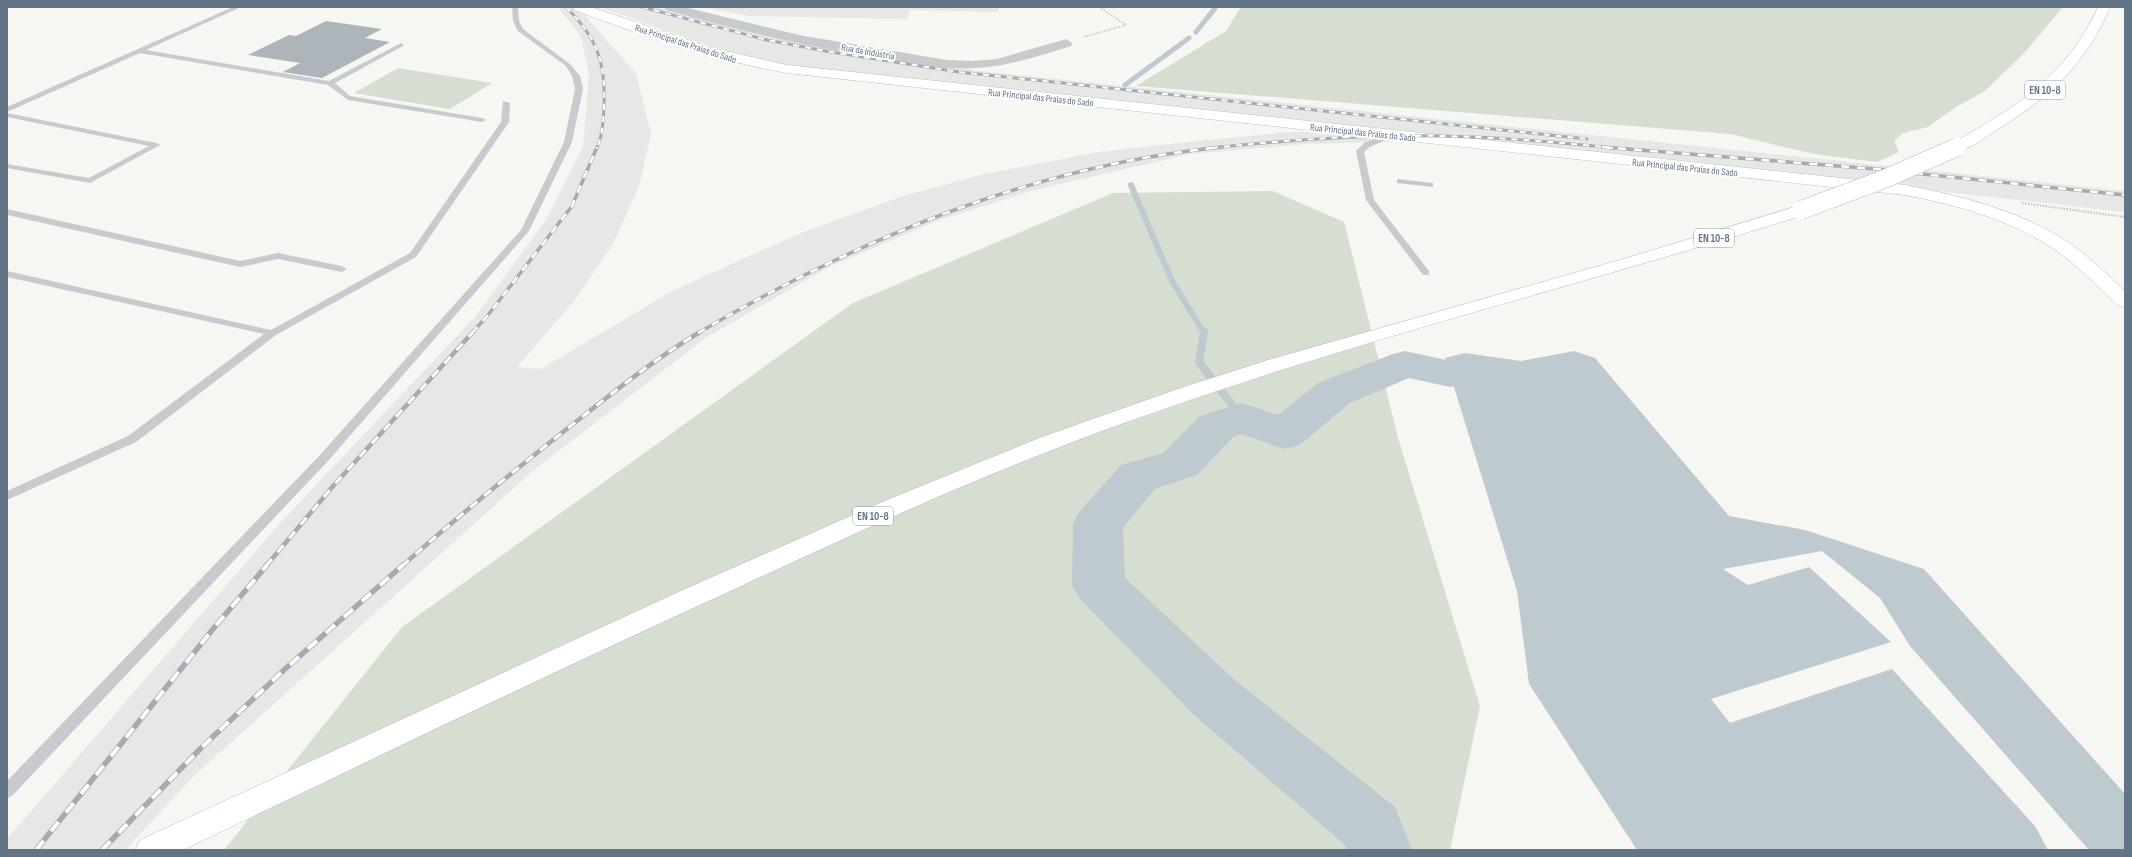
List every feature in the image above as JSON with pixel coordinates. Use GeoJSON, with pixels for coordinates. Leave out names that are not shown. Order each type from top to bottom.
{"type":"FeatureCollection","features":[{"type":"Feature","properties":{"kind":"main road","name":"Rua Principal das Praias do Sado"},"geometry":{"type":"LineString","coordinates":[[579,7],[682,44],[734,60],[769,67],[1390,136],[1905,190],[1939,197],[2005,217],[2035,230],[2060,245],[2125,301]]}},
{"type":"Feature","properties":{"kind":"main road","name":"EN 10-8"},"geometry":{"type":"LineString","coordinates":[[151,850],[546,664],[750,571],[927,493],[1101,423],[1255,371],[1366,337],[1626,264],[1801,210],[1882,180],[1959,146],[2021,108],[2051,84],[2086,43],[2104,7]]}},
{"type":"Feature","properties":{"kind":"street","name":"Rua da Indústria"},"geometry":{"type":"LineString","coordinates":[[670,7],[735,25],[836,46],[961,65],[1003,62],[1066,42]]}},
{"type":"Feature","properties":{"kind":"lane"},"geometry":{"type":"LineString","coordinates":[[7,110],[238,7]]}},
{"type":"Feature","properties":{"kind":"lane"},"geometry":{"type":"LineString","coordinates":[[7,791],[322,459],[525,231],[568,142],[579,97],[579,89],[576,76],[568,65],[520,30],[516,21],[518,8]]}},
{"type":"Feature","properties":{"kind":"lane"},"geometry":{"type":"LineString","coordinates":[[330,83],[401,45]]}},
{"type":"Feature","properties":{"kind":"lane"},"geometry":{"type":"LineString","coordinates":[[138,51],[330,83],[348,98],[482,120]]}},
{"type":"Feature","properties":{"kind":"lane"},"geometry":{"type":"LineString","coordinates":[[7,496],[132,439],[272,333],[413,255],[505,122],[506,103]]}},
{"type":"Feature","properties":{"kind":"lane"},"geometry":{"type":"LineString","coordinates":[[7,115],[156,145],[90,181],[7,166]]}},
{"type":"Feature","properties":{"kind":"lane"},"geometry":{"type":"LineString","coordinates":[[1390,136],[1367,145],[1360,151],[1367,194],[1378,212],[1426,273]]}},
{"type":"Feature","properties":{"kind":"lane"},"geometry":{"type":"LineString","coordinates":[[7,212],[240,264],[278,256],[342,269]]}},
{"type":"Feature","properties":{"kind":"lane"},"geometry":{"type":"LineString","coordinates":[[7,274],[272,333]]}},
{"type":"Feature","properties":{"kind":"path"},"geometry":{"type":"LineString","coordinates":[[1066,42],[1126,25],[1099,7]]}},
{"type":"Feature","properties":{"kind":"path"},"geometry":{"type":"LineString","coordinates":[[2018,202],[2125,217]]}},
{"type":"Feature","properties":{"kind":"shaded area"},"geometry":{"type":"Polygon","coordinates":[[[558,7],[577,7],[636,73],[651,134],[639,186],[613,244],[575,300],[517,367],[541,369],[674,290],[801,233],[903,196],[984,174],[1099,152],[1188,142],[1290,132],[1399,132],[777,64],[724,51],[599,7],[657,7],[679,14],[926,64],[971,70],[2125,191],[2125,212],[1476,139],[1306,144],[1190,154],[1031,191],[937,221],[831,266],[707,337],[535,469],[195,775],[125,850],[7,850],[7,839],[281,522],[475,317],[546,220],[583,146],[589,75],[581,36],[558,7]]]}},
{"type":"Feature","properties":{"kind":"shaded area"},"geometry":{"type":"Polygon","coordinates":[[[703,7],[999,7],[998,12],[910,10],[907,19],[749,16],[703,7]]]}},
{"type":"Feature","properties":{"kind":"shaded area"},"geometry":{"type":"Polygon","coordinates":[[[1241,7],[2063,7],[2025,52],[1985,91],[1956,107],[1928,127],[1903,133],[1894,141],[1899,152],[1877,162],[1814,154],[1730,134],[1136,86],[1226,31],[1241,7]]]}},
{"type":"Feature","properties":{"kind":"shaded area"},"geometry":{"type":"Polygon","coordinates":[[[398,68],[492,83],[450,109],[354,93],[398,68]]]}},
{"type":"Feature","properties":{"kind":"shaded area"},"geometry":{"type":"Polygon","coordinates":[[[1397,179],[1433,183],[1433,187],[1397,183],[1397,179]]]}},
{"type":"Feature","properties":{"kind":"shaded area"},"geometry":{"type":"Polygon","coordinates":[[[1273,191],[1344,222],[1399,441],[1480,706],[1450,850],[224,850],[402,627],[853,303],[1113,193],[1273,191]]]}},
{"type":"Feature","properties":{"kind":"shaded area"},"geometry":{"type":"Polygon","coordinates":[[[1574,351],[1595,358],[1729,516],[1805,530],[1924,569],[2125,794],[2125,850],[2089,850],[1910,646],[1880,598],[1822,551],[1723,569],[1748,585],[1809,567],[1891,642],[1711,699],[1730,723],[1892,669],[2035,826],[2048,850],[1637,850],[1529,684],[1517,591],[1445,358],[1465,353],[1521,361],[1574,351]]]}},
{"type":"Feature","properties":{"kind":"building"},"geometry":{"type":"Polygon","coordinates":[[[326,21],[382,29],[365,38],[390,42],[322,78],[283,72],[300,63],[248,55],[289,35],[296,36],[326,21]]]}},
{"type":"Feature","properties":{"kind":"waterway"},"geometry":{"type":"LineString","coordinates":[[1196,32],[1216,7]]}},
{"type":"Feature","properties":{"kind":"waterway"},"geometry":{"type":"LineString","coordinates":[[1125,85],[1189,38]]}},
{"type":"Feature","properties":{"kind":"waterway"},"geometry":{"type":"LineString","coordinates":[[1131,185],[1172,281],[1204,333]]}},
{"type":"Feature","properties":{"kind":"waterway"},"geometry":{"type":"LineString","coordinates":[[1204,333],[1199,362],[1242,418]]}},
{"type":"Feature","properties":{"kind":"waterway"},"geometry":{"type":"LineString","coordinates":[[1379,850],[1372,828],[1215,698],[1099,585],[1098,524],[1138,477],[1180,464],[1216,427],[1242,418],[1284,434],[1334,393],[1405,364],[1450,374]]}},
{"type":"Feature","properties":{"kind":"railway"},"geometry":{"type":"LineString","coordinates":[[566,7],[577,18],[592,40],[601,64],[604,106],[602,133],[597,148]]}},
{"type":"Feature","properties":{"kind":"railway"},"geometry":{"type":"LineString","coordinates":[[642,7],[767,40],[831,52],[959,72],[1587,139]]}},
{"type":"Feature","properties":{"kind":"railway"},"geometry":{"type":"LineString","coordinates":[[1212,148],[1269,142],[1383,136],[1505,139],[1603,147]]}},
{"type":"Feature","properties":{"kind":"railway"},"geometry":{"type":"LineString","coordinates":[[472,333],[488,315],[572,206],[597,147]]}},
{"type":"Feature","properties":{"kind":"railway"},"geometry":{"type":"LineString","coordinates":[[698,333],[759,299],[822,267],[885,237],[950,212],[1016,189],[1084,171],[1152,157],[1222,147]]}},
{"type":"Feature","properties":{"kind":"railway"},"geometry":{"type":"LineString","coordinates":[[1603,147],[1888,170]]}},
{"type":"Feature","properties":{"kind":"railway"},"geometry":{"type":"LineString","coordinates":[[1603,147],[1613,148]]}},
{"type":"Feature","properties":{"kind":"railway"},"geometry":{"type":"LineString","coordinates":[[1883,170],[2125,195]]}},
{"type":"Feature","properties":{"kind":"railway"},"geometry":{"type":"LineString","coordinates":[[266,566],[334,485],[473,332]]}},
{"type":"Feature","properties":{"kind":"railway"},"geometry":{"type":"LineString","coordinates":[[402,566],[536,453],[654,362],[700,332]]}},
{"type":"Feature","properties":{"kind":"railway"},"geometry":{"type":"LineString","coordinates":[[36,850],[213,629],[267,565]]}},
{"type":"Feature","properties":{"kind":"railway"},"geometry":{"type":"LineString","coordinates":[[102,850],[201,748],[285,669],[403,565]]}}]}
